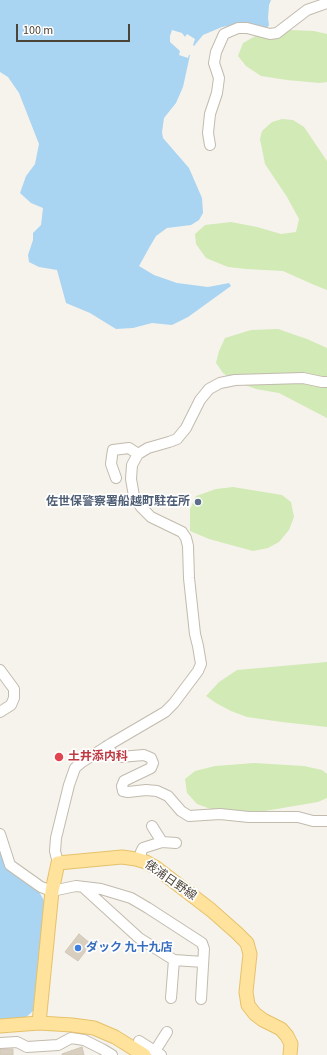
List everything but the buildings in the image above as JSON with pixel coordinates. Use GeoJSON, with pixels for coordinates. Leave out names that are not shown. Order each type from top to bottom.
{"type":"FeatureCollection","features":[{"type":"Feature","properties":{"kind":"main road","name":"俵浦日野線"},"geometry":{"type":"LineString","coordinates":[[58,863],[122,857],[140,860],[155,867],[211,910],[237,932],[246,943],[250,954],[246,992],[248,1005],[255,1014],[281,1029],[287,1036],[291,1044],[290,1055]]}},
{"type":"Feature","properties":{"kind":"main road"},"geometry":{"type":"LineString","coordinates":[[39,1023],[52,891],[58,863]]}},
{"type":"Feature","properties":{"kind":"main road"},"geometry":{"type":"LineString","coordinates":[[0,1026],[39,1023],[94,1028],[154,1054]]}},
{"type":"Feature","properties":{"kind":"street"},"geometry":{"type":"LineString","coordinates":[[210,146],[208,133],[210,114],[217,93],[219,78],[214,63],[216,52],[224,34],[238,28],[247,28],[270,34],[277,33],[307,10],[327,3]]}},
{"type":"Feature","properties":{"kind":"street"},"geometry":{"type":"LineString","coordinates":[[58,863],[55,851],[56,838],[69,784],[75,768],[107,746],[165,712],[174,703],[198,671],[201,664],[195,634],[189,578],[188,546],[186,538],[182,532],[151,517],[141,507],[134,496],[132,465],[138,454],[148,448],[177,439],[186,428],[200,400],[208,389],[220,383],[235,380],[303,378],[327,382]]}},
{"type":"Feature","properties":{"kind":"street"},"geometry":{"type":"LineString","coordinates":[[116,478],[111,464],[113,450],[129,448],[138,454]]}},
{"type":"Feature","properties":{"kind":"street"},"geometry":{"type":"LineString","coordinates":[[0,670],[14,689],[14,698],[11,705],[0,712]]}},
{"type":"Feature","properties":{"kind":"street"},"geometry":{"type":"LineString","coordinates":[[107,746],[112,753],[120,757],[144,755],[151,758],[153,763],[151,768],[124,781],[122,786],[123,791],[157,791],[168,796],[181,811],[189,816],[220,814],[249,817],[298,817],[313,821],[327,822]]}},
{"type":"Feature","properties":{"kind":"street"},"geometry":{"type":"LineString","coordinates":[[131,768],[146,770]]}},
{"type":"Feature","properties":{"kind":"street"},"geometry":{"type":"LineString","coordinates":[[152,826],[162,842]]}},
{"type":"Feature","properties":{"kind":"street"},"geometry":{"type":"LineString","coordinates":[[0,834],[10,866],[41,888],[52,891],[76,886],[101,889],[131,898],[202,942],[204,949],[201,999]]}},
{"type":"Feature","properties":{"kind":"street"},"geometry":{"type":"LineString","coordinates":[[140,860],[143,848],[162,842],[176,843]]}},
{"type":"Feature","properties":{"kind":"street"},"geometry":{"type":"LineString","coordinates":[[83,887],[139,938],[174,960],[203,962]]}},
{"type":"Feature","properties":{"kind":"street"},"geometry":{"type":"LineString","coordinates":[[171,998],[174,960]]}},
{"type":"Feature","properties":{"kind":"street"},"geometry":{"type":"LineString","coordinates":[[139,1041],[154,1054],[167,1032]]}},
{"type":"Feature","properties":{"kind":"street"},"geometry":{"type":"LineString","coordinates":[[0,1043],[17,1042],[27,1051],[58,1045],[71,1038],[84,1040],[112,1055]]}},
{"type":"Feature","properties":{"kind":"green space"},"geometry":{"type":"Polygon","coordinates":[[[291,30],[314,31],[327,34],[327,82],[320,83],[287,80],[261,76],[246,66],[238,56],[243,43],[259,34],[291,30]]]}},
{"type":"Feature","properties":{"kind":"green space"},"geometry":{"type":"Polygon","coordinates":[[[282,119],[293,120],[304,127],[327,161],[327,290],[283,271],[228,267],[206,258],[196,244],[195,234],[205,225],[231,222],[257,227],[281,234],[296,232],[299,219],[287,197],[265,164],[260,139],[262,131],[272,122],[282,119]]]}},
{"type":"Feature","properties":{"kind":"green space"},"geometry":{"type":"Polygon","coordinates":[[[278,329],[327,348],[327,418],[279,393],[256,389],[234,381],[223,373],[216,363],[219,351],[225,338],[251,330],[278,329]]]}},
{"type":"Feature","properties":{"kind":"green space"},"geometry":{"type":"Polygon","coordinates":[[[233,487],[282,495],[291,502],[294,517],[289,530],[279,542],[268,548],[253,551],[209,539],[190,531],[190,509],[196,496],[216,489],[233,487]]]}},
{"type":"Feature","properties":{"kind":"green space"},"geometry":{"type":"Polygon","coordinates":[[[327,662],[327,727],[247,717],[231,711],[206,696],[219,682],[237,670],[327,662]]]}},
{"type":"Feature","properties":{"kind":"green space"},"geometry":{"type":"Polygon","coordinates":[[[254,763],[304,766],[322,770],[327,774],[327,798],[318,802],[259,812],[232,812],[216,811],[197,804],[187,793],[185,779],[195,771],[215,766],[254,763]]]}},
{"type":"Feature","properties":{"kind":"water"},"geometry":{"type":"Polygon","coordinates":[[[0,0],[271,0],[269,5],[269,25],[267,28],[241,24],[222,27],[203,35],[194,46],[195,39],[187,34],[185,37],[182,33],[172,30],[170,36],[170,42],[180,51],[179,55],[188,58],[190,55],[183,87],[176,103],[164,118],[162,132],[163,138],[189,168],[202,198],[203,213],[199,220],[191,225],[167,228],[156,236],[139,266],[154,275],[177,283],[208,287],[229,283],[231,286],[188,317],[172,325],[152,323],[133,328],[116,329],[90,313],[66,303],[57,270],[39,267],[29,262],[28,255],[33,240],[33,233],[41,225],[43,208],[31,203],[20,193],[26,176],[35,164],[39,144],[19,93],[8,77],[0,72],[0,0]]]}},
{"type":"Feature","properties":{"kind":"water"},"geometry":{"type":"Polygon","coordinates":[[[0,844],[8,868],[38,890],[45,902],[33,1011],[24,1019],[0,1020],[0,844]]]}},
{"type":"Feature","properties":{"kind":"place","name":"佐世保警察署船越町駐在所"},"geometry":{"type":"Point","coordinates":[198,502]}},
{"type":"Feature","properties":{"kind":"place","name":"土井添内科"},"geometry":{"type":"Point","coordinates":[59,757]}},
{"type":"Feature","properties":{"kind":"place","name":"ダック 九十九店"},"geometry":{"type":"Point","coordinates":[78,948]}}]}
